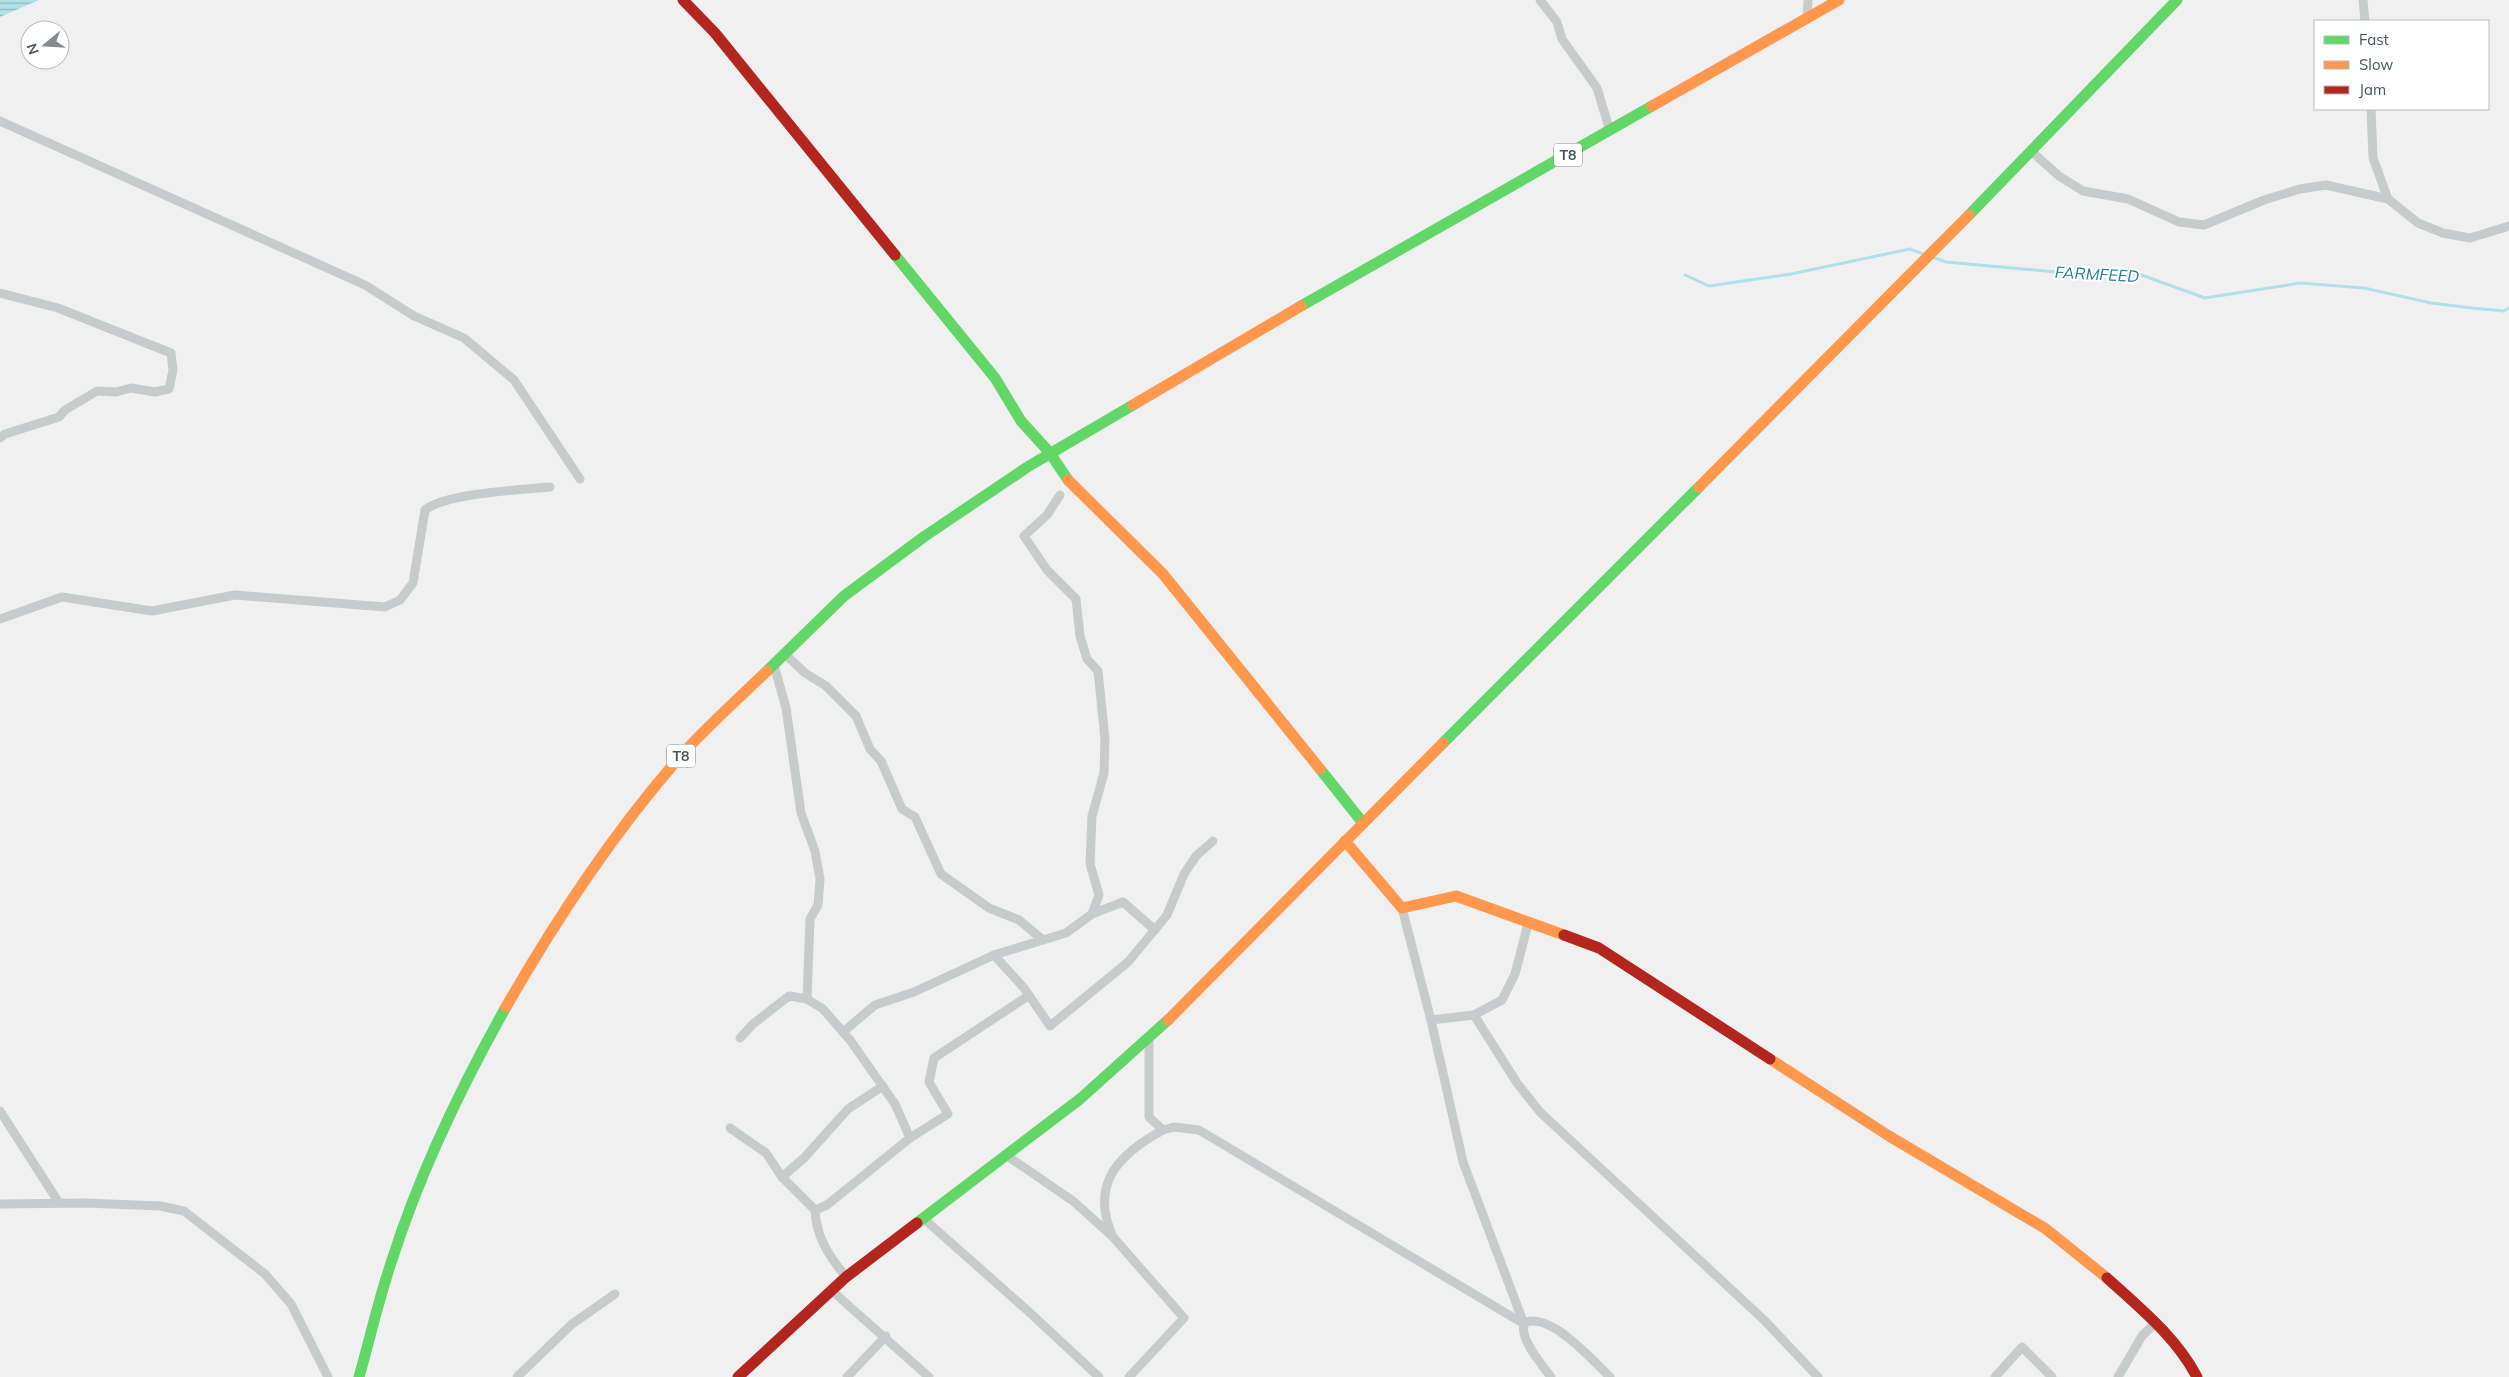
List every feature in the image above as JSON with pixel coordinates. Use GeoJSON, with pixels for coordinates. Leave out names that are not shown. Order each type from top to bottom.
{"type":"FeatureCollection","features":[{"type":"Feature","properties":{"kind":"main road"},"geometry":{"type":"LineString","coordinates":[[683,0],[734,56],[995,378],[1021,421],[1050,453],[1070,484],[1163,574],[1363,823]]}},
{"type":"Feature","properties":{"kind":"main road","name":"T8"},"geometry":{"type":"LineString","coordinates":[[359,1377],[392,1259],[429,1163],[471,1069],[514,990],[613,838],[647,795],[687,750],[844,596],[925,536],[1050,453],[1298,308],[1838,0]]}},
{"type":"Feature","properties":{"kind":"main road"},"geometry":{"type":"LineString","coordinates":[[738,1377],[846,1277],[1080,1099],[1149,1039],[1345,840],[1932,253],[2177,0]]}},
{"type":"Feature","properties":{"kind":"main road"},"geometry":{"type":"LineString","coordinates":[[1345,840],[1402,908],[1456,896],[1528,924],[1599,948],[1889,1136],[2046,1229],[2097,1269],[2156,1322],[2187,1358],[2197,1377]]}},
{"type":"Feature","properties":{"kind":"street"},"geometry":{"type":"LineString","coordinates":[[1540,0],[1557,22],[1562,39],[1596,88],[1610,131]]}},
{"type":"Feature","properties":{"kind":"street"},"geometry":{"type":"LineString","coordinates":[[1807,19],[1808,0]]}},
{"type":"Feature","properties":{"kind":"street"},"geometry":{"type":"LineString","coordinates":[[2363,0],[2365,20]]}},
{"type":"Feature","properties":{"kind":"street"},"geometry":{"type":"LineString","coordinates":[[2372,110],[2373,158],[2388,199]]}},
{"type":"Feature","properties":{"kind":"street"},"geometry":{"type":"LineString","coordinates":[[0,121],[365,285],[414,316],[464,338],[514,380],[580,479]]}},
{"type":"Feature","properties":{"kind":"street"},"geometry":{"type":"LineString","coordinates":[[2031,151],[2058,176],[2083,191],[2128,199],[2179,222],[2204,225],[2264,200],[2300,189],[2326,185],[2388,199],[2418,223],[2443,233],[2470,238],[2509,226]]}},
{"type":"Feature","properties":{"kind":"street"},"geometry":{"type":"LineString","coordinates":[[0,293],[58,308],[171,353],[172,370],[169,389],[155,392],[131,388],[116,392],[97,391],[65,410],[59,418],[5,434],[0,438]]}},
{"type":"Feature","properties":{"kind":"street"},"geometry":{"type":"LineString","coordinates":[[0,619],[62,597],[152,611],[234,595],[385,607],[400,600],[413,583],[425,510],[434,503],[453,497],[550,487]]}},
{"type":"Feature","properties":{"kind":"street"},"geometry":{"type":"LineString","coordinates":[[1060,495],[1047,516],[1024,536],[1047,570],[1076,599],[1080,636],[1087,659],[1098,671],[1105,739],[1104,773],[1092,816],[1090,864],[1099,895],[1092,914]]}},
{"type":"Feature","properties":{"kind":"street"},"geometry":{"type":"LineString","coordinates":[[785,654],[805,673],[826,686],[856,716],[870,749],[881,761],[902,809],[915,818],[940,874],[989,908],[1019,920],[1043,940]]}},
{"type":"Feature","properties":{"kind":"street"},"geometry":{"type":"LineString","coordinates":[[774,665],[786,708],[801,813],[815,851],[820,879],[818,905],[810,919],[807,999]]}},
{"type":"Feature","properties":{"kind":"street"},"geometry":{"type":"LineString","coordinates":[[994,955],[1050,1026],[1128,962],[1167,915],[1184,874],[1196,856],[1213,841]]}},
{"type":"Feature","properties":{"kind":"street"},"geometry":{"type":"LineString","coordinates":[[843,1032],[875,1005],[914,992],[994,955],[1066,933],[1092,914],[1124,902],[1155,930]]}},
{"type":"Feature","properties":{"kind":"street"},"geometry":{"type":"LineString","coordinates":[[1402,908],[1431,1020],[1463,1162],[1524,1324],[1525,1340],[1551,1377]]}},
{"type":"Feature","properties":{"kind":"street"},"geometry":{"type":"LineString","coordinates":[[1431,1020],[1474,1016],[1502,1000],[1515,974],[1528,924]]}},
{"type":"Feature","properties":{"kind":"street"},"geometry":{"type":"LineString","coordinates":[[740,1038],[752,1024],[789,996],[807,999],[822,1009],[843,1032],[895,1104],[910,1138]]}},
{"type":"Feature","properties":{"kind":"street"},"geometry":{"type":"LineString","coordinates":[[815,1210],[826,1205],[910,1138],[948,1114],[929,1082],[934,1058],[1028,996]]}},
{"type":"Feature","properties":{"kind":"street"},"geometry":{"type":"LineString","coordinates":[[1474,1016],[1517,1083],[1540,1112],[1764,1320],[1818,1377]]}},
{"type":"Feature","properties":{"kind":"street"},"geometry":{"type":"LineString","coordinates":[[1149,1039],[1149,1117],[1163,1130]]}},
{"type":"Feature","properties":{"kind":"street"},"geometry":{"type":"LineString","coordinates":[[782,1177],[804,1158],[848,1108],[883,1086]]}},
{"type":"Feature","properties":{"kind":"street"},"geometry":{"type":"LineString","coordinates":[[0,1111],[59,1203]]}},
{"type":"Feature","properties":{"kind":"street"},"geometry":{"type":"LineString","coordinates":[[1113,1237],[1104,1216],[1104,1191],[1117,1166],[1134,1148],[1163,1130],[1174,1127],[1199,1130],[1524,1324],[1536,1322],[1563,1334],[1584,1349],[1610,1377]]}},
{"type":"Feature","properties":{"kind":"street"},"geometry":{"type":"LineString","coordinates":[[730,1128],[766,1153],[782,1177],[815,1210],[815,1222],[828,1254],[846,1277]]}},
{"type":"Feature","properties":{"kind":"street"},"geometry":{"type":"LineString","coordinates":[[1006,1155],[1073,1200],[1113,1237],[1184,1318],[1129,1377]]}},
{"type":"Feature","properties":{"kind":"street"},"geometry":{"type":"LineString","coordinates":[[0,1204],[59,1203],[160,1206],[184,1210],[265,1274],[291,1304],[328,1377]]}},
{"type":"Feature","properties":{"kind":"street"},"geometry":{"type":"LineString","coordinates":[[923,1218],[1099,1377]]}},
{"type":"Feature","properties":{"kind":"street"},"geometry":{"type":"LineString","coordinates":[[831,1290],[886,1336],[929,1377]]}},
{"type":"Feature","properties":{"kind":"street"},"geometry":{"type":"LineString","coordinates":[[517,1377],[572,1324],[615,1294]]}},
{"type":"Feature","properties":{"kind":"street"},"geometry":{"type":"LineString","coordinates":[[2118,1377],[2142,1336],[2156,1322]]}},
{"type":"Feature","properties":{"kind":"street"},"geometry":{"type":"LineString","coordinates":[[847,1377],[886,1336]]}},
{"type":"Feature","properties":{"kind":"street"},"geometry":{"type":"LineString","coordinates":[[1995,1377],[2022,1347],[2052,1377]]}},
{"type":"Feature","properties":{"kind":"water"},"geometry":{"type":"Polygon","coordinates":[[[0,0],[39,0],[0,17],[0,0]]]}},
{"type":"Feature","properties":{"kind":"waterway","name":"FARMFEED"},"geometry":{"type":"LineString","coordinates":[[1685,275],[1709,286],[1791,274],[1910,249],[1926,255]]}},
{"type":"Feature","properties":{"kind":"waterway","name":"FARMFEED"},"geometry":{"type":"LineString","coordinates":[[1932,257],[1946,262],[2079,274],[2136,273],[2205,298],[2300,283],[2364,288],[2431,303],[2472,308],[2504,311],[2509,308]]}},
{"type":"Feature","properties":{"kind":"traffic: fast"},"geometry":{"type":"LineString","coordinates":[[1969,215],[2177,0]]}},
{"type":"Feature","properties":{"kind":"traffic: fast"},"geometry":{"type":"LineString","coordinates":[[1301,306],[1652,106]]}},
{"type":"Feature","properties":{"kind":"traffic: fast"},"geometry":{"type":"LineString","coordinates":[[895,255],[995,378],[1021,421],[1050,453],[1068,480]]}},
{"type":"Feature","properties":{"kind":"traffic: fast"},"geometry":{"type":"LineString","coordinates":[[767,671],[844,596],[925,536],[1029,466],[1133,405]]}},
{"type":"Feature","properties":{"kind":"traffic: fast"},"geometry":{"type":"LineString","coordinates":[[1443,743],[1699,487]]}},
{"type":"Feature","properties":{"kind":"traffic: fast"},"geometry":{"type":"LineString","coordinates":[[1320,769],[1363,823]]}},
{"type":"Feature","properties":{"kind":"traffic: fast"},"geometry":{"type":"LineString","coordinates":[[359,1377],[387,1274],[415,1195],[443,1130],[473,1068],[506,1007]]}},
{"type":"Feature","properties":{"kind":"traffic: fast"},"geometry":{"type":"LineString","coordinates":[[917,1223],[1080,1099],[1168,1020]]}},
{"type":"Feature","properties":{"kind":"traffic: slow"},"geometry":{"type":"LineString","coordinates":[[1652,106],[1839,0]]}},
{"type":"Feature","properties":{"kind":"traffic: slow"},"geometry":{"type":"LineString","coordinates":[[1699,487],[1969,215]]}},
{"type":"Feature","properties":{"kind":"traffic: slow"},"geometry":{"type":"LineString","coordinates":[[1133,405],[1301,306]]}},
{"type":"Feature","properties":{"kind":"traffic: slow"},"geometry":{"type":"LineString","coordinates":[[1068,480],[1163,574],[1320,769]]}},
{"type":"Feature","properties":{"kind":"traffic: slow"},"geometry":{"type":"LineString","coordinates":[[506,1007],[567,907],[635,811],[685,751],[767,671]]}},
{"type":"Feature","properties":{"kind":"traffic: slow"},"geometry":{"type":"LineString","coordinates":[[1168,1020],[1443,743]]}},
{"type":"Feature","properties":{"kind":"traffic: slow"},"geometry":{"type":"LineString","coordinates":[[1345,841],[1402,908],[1456,896],[1564,935]]}},
{"type":"Feature","properties":{"kind":"traffic: slow"},"geometry":{"type":"LineString","coordinates":[[1770,1059],[1889,1136],[2046,1229],[2107,1278]]}},
{"type":"Feature","properties":{"kind":"traffic: jam"},"geometry":{"type":"LineString","coordinates":[[683,0],[715,33],[895,255]]}},
{"type":"Feature","properties":{"kind":"traffic: jam"},"geometry":{"type":"LineString","coordinates":[[1564,935],[1599,948],[1770,1059]]}},
{"type":"Feature","properties":{"kind":"traffic: jam"},"geometry":{"type":"LineString","coordinates":[[738,1377],[846,1277],[917,1223]]}},
{"type":"Feature","properties":{"kind":"traffic: jam"},"geometry":{"type":"LineString","coordinates":[[2107,1278],[2168,1336],[2197,1377]]}}]}
